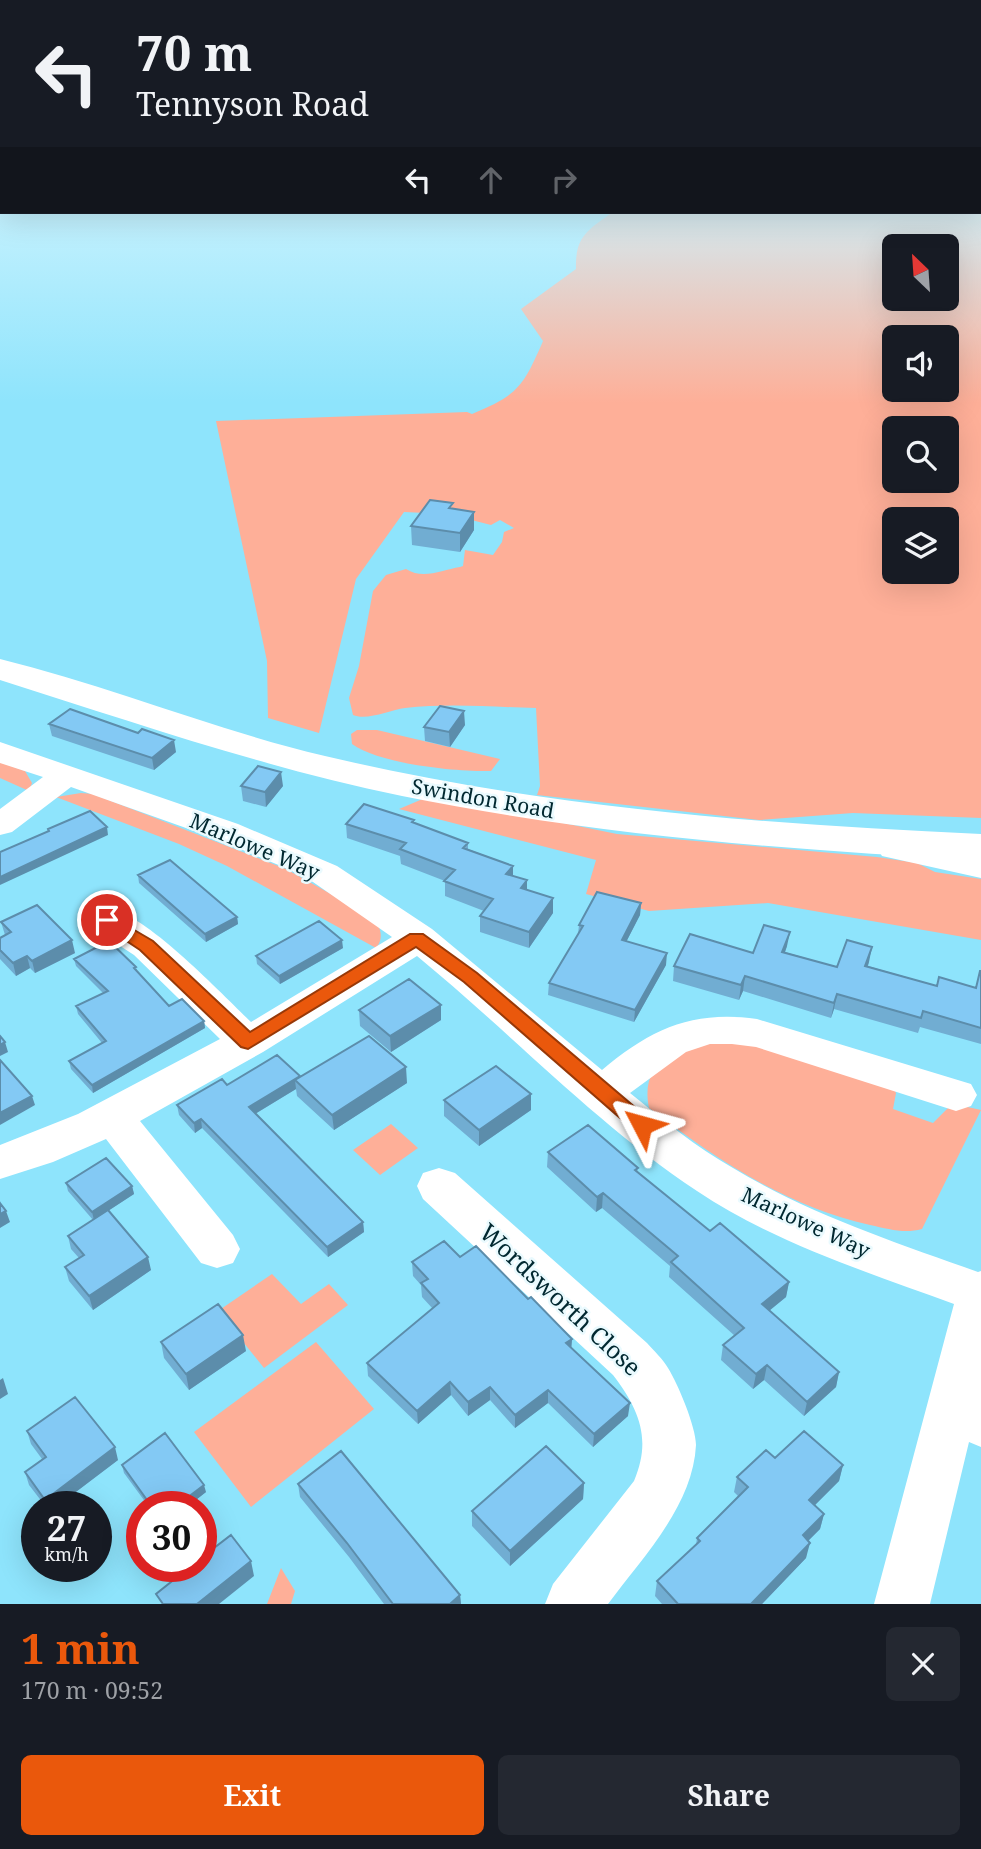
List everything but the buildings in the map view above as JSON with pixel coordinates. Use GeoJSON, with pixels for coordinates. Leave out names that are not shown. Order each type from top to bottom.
{"type":"FeatureCollection","features":[{"type":"Feature","properties":{"kind":"main road","name":"Swindon Road"},"geometry":{"type":"LineString","coordinates":[[0,669],[228,740],[319,765],[422,787],[604,818],[712,831],[981,847]]}},
{"type":"Feature","properties":{"kind":"street","name":"Marlowe Way"},"geometry":{"type":"LineString","coordinates":[[0,752],[295,858],[350,890],[470,978],[602,1093],[683,1158],[768,1210],[835,1239],[981,1292]]}},
{"type":"Feature","properties":{"kind":"street"},"geometry":{"type":"LineString","coordinates":[[0,825],[67,774]]}},
{"type":"Feature","properties":{"kind":"street"},"geometry":{"type":"LineString","coordinates":[[865,842],[981,867]]}},
{"type":"Feature","properties":{"kind":"street"},"geometry":{"type":"LineString","coordinates":[[107,920],[147,946],[248,1042]]}},
{"type":"Feature","properties":{"kind":"street"},"geometry":{"type":"LineString","coordinates":[[0,1162],[62,1141],[112,1116],[248,1042],[417,939]]}},
{"type":"Feature","properties":{"kind":"street"},"geometry":{"type":"LineString","coordinates":[[602,1093],[658,1047],[693,1033],[732,1029],[757,1033],[935,1097]]}},
{"type":"Feature","properties":{"kind":"street"},"geometry":{"type":"LineString","coordinates":[[112,1116],[217,1249]]}},
{"type":"Feature","properties":{"kind":"street","name":"Wordsworth Close"},"geometry":{"type":"LineString","coordinates":[[439,1186],[630,1359],[651,1385],[662,1413],[670,1441],[666,1467],[653,1499],[573,1604]]}},
{"type":"Feature","properties":{"kind":"street"},"geometry":{"type":"LineString","coordinates":[[902,1604],[967,1416],[981,1292]]}},
{"type":"Feature","properties":{"kind":"shaded area"},"geometry":{"type":"Polygon","coordinates":[[[577,253],[882,253],[882,312],[959,312],[959,253],[981,253],[981,818],[853,813],[759,820],[537,795],[540,786],[536,708],[438,706],[405,708],[365,717],[353,715],[349,698],[359,666],[373,591],[386,575],[406,569],[426,574],[463,566],[465,550],[493,555],[502,542],[504,532],[514,528],[500,520],[491,525],[448,514],[404,512],[356,579],[319,733],[268,718],[267,661],[216,421],[467,412],[472,414],[509,395],[524,379],[543,341],[521,309],[576,269],[577,253]]]}},
{"type":"Feature","properties":{"kind":"shaded area"},"geometry":{"type":"Polygon","coordinates":[[[357,730],[377,730],[500,759],[491,771],[459,770],[399,762],[364,751],[352,744],[351,734],[357,730]]]}},
{"type":"Feature","properties":{"kind":"shaded area"},"geometry":{"type":"Polygon","coordinates":[[[0,762],[25,771],[32,783],[29,791],[0,778],[0,762]]]}},
{"type":"Feature","properties":{"kind":"shaded area"},"geometry":{"type":"Polygon","coordinates":[[[93,794],[286,869],[338,898],[378,925],[381,934],[379,943],[376,948],[227,866],[179,844],[56,797],[93,794]]]}},
{"type":"Feature","properties":{"kind":"shaded area"},"geometry":{"type":"Polygon","coordinates":[[[425,798],[451,800],[617,834],[877,857],[917,863],[935,872],[981,879],[981,940],[768,903],[649,911],[586,894],[596,860],[399,809],[425,798]]]}},
{"type":"Feature","properties":{"kind":"shaded area"},"geometry":{"type":"Polygon","coordinates":[[[717,1041],[757,1045],[893,1087],[896,1093],[893,1109],[933,1123],[949,1107],[963,1106],[981,1110],[922,1229],[909,1231],[870,1225],[839,1217],[781,1194],[726,1163],[649,1108],[647,1092],[650,1078],[665,1059],[689,1048],[717,1041]]]}},
{"type":"Feature","properties":{"kind":"shaded area"},"geometry":{"type":"Polygon","coordinates":[[[391,1124],[418,1148],[380,1175],[353,1150],[391,1124]]]}},
{"type":"Feature","properties":{"kind":"shaded area"},"geometry":{"type":"Polygon","coordinates":[[[272,1274],[301,1304],[329,1284],[348,1305],[264,1368],[218,1311],[272,1274]]]}},
{"type":"Feature","properties":{"kind":"shaded area"},"geometry":{"type":"Polygon","coordinates":[[[316,1342],[374,1409],[251,1507],[194,1432],[316,1342]]]}},
{"type":"Feature","properties":{"kind":"shaded area"},"geometry":{"type":"Polygon","coordinates":[[[281,1568],[295,1591],[291,1604],[267,1604],[281,1568]]]}},
{"type":"Feature","properties":{"kind":"route"},"geometry":{"type":"LineString","coordinates":[[107,920],[147,946],[248,1042],[417,939],[470,978],[642,1125]]}}]}
